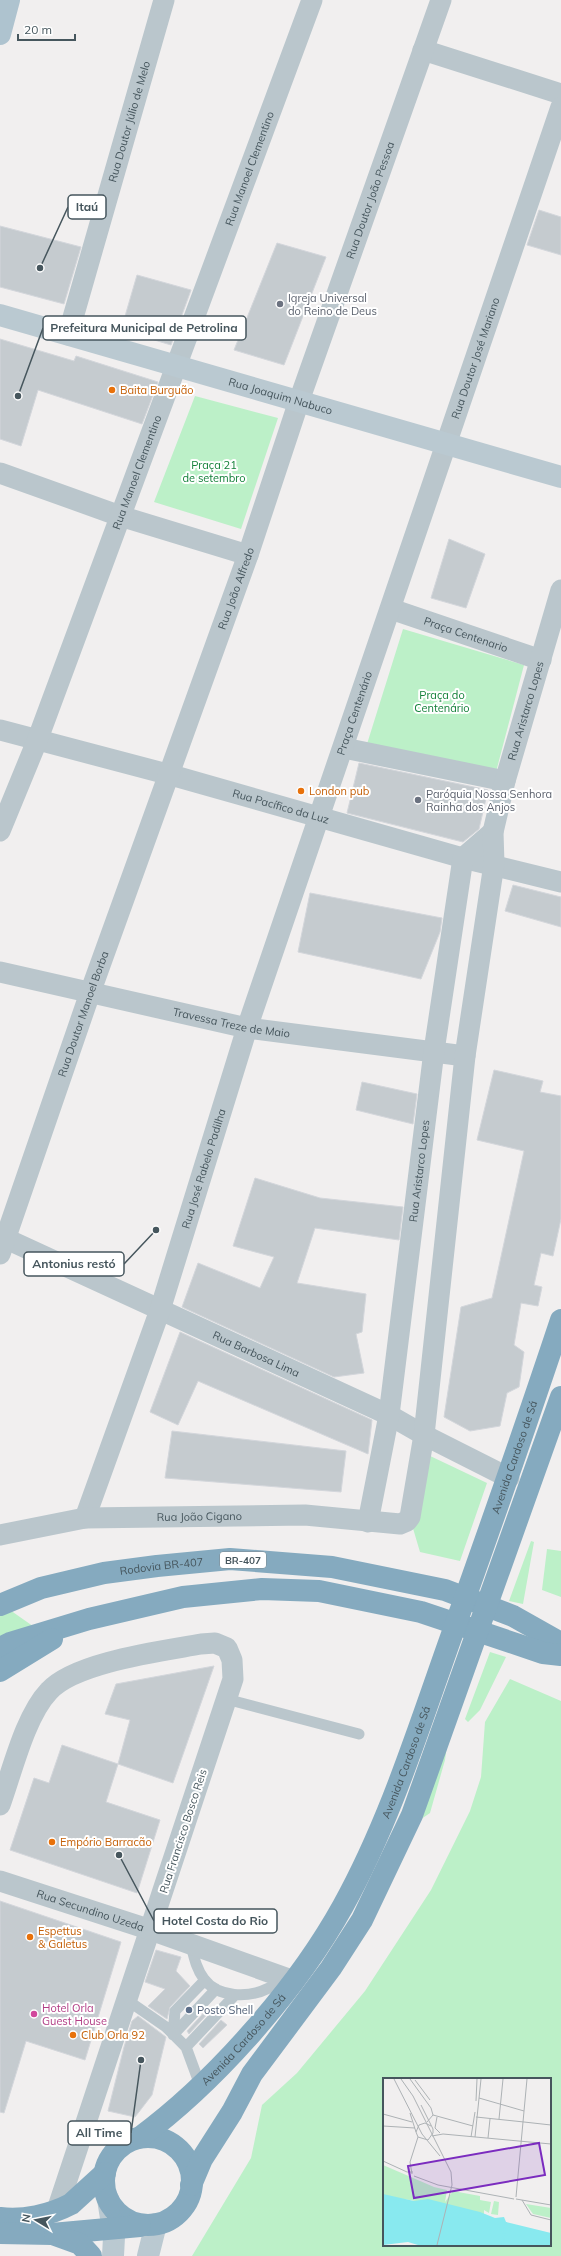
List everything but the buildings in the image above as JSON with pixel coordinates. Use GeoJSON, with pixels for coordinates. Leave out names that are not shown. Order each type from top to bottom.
{"type":"FeatureCollection","features":[{"type":"Feature","properties":{"kind":"highway","name":"Avenida Cardoso de Sá"},"geometry":{"type":"LineString","coordinates":[[139,2138],[167,2117],[249,2035],[288,1979],[343,1907],[388,1810],[508,1478],[561,1320]]}},
{"type":"Feature","properties":{"kind":"highway","name":"Avenida Cardoso de Sá"},"geometry":{"type":"LineString","coordinates":[[192,2185],[202,2159],[232,2112],[252,2074],[331,1968],[362,1920],[408,1822],[561,1397]]}},
{"type":"Feature","properties":{"kind":"highway","name":"Rodovia BR-407"},"geometry":{"type":"LineString","coordinates":[[0,1605],[41,1588],[104,1573],[230,1559],[332,1567],[445,1590],[513,1616],[561,1643]]}},
{"type":"Feature","properties":{"kind":"highway"},"geometry":{"type":"LineString","coordinates":[[0,1592],[41,1588]]}},
{"type":"Feature","properties":{"kind":"highway"},"geometry":{"type":"LineString","coordinates":[[0,1648],[10,1643],[89,1619],[184,1597],[262,1589],[319,1591],[438,1616],[536,1651],[561,1656]]}},
{"type":"Feature","properties":{"kind":"highway"},"geometry":{"type":"LineString","coordinates":[[0,1671],[19,1658],[89,1619]]}},
{"type":"Feature","properties":{"kind":"highway"},"geometry":{"type":"LineString","coordinates":[[0,2233],[52,2234],[113,2227],[151,2225],[169,2220],[181,2211],[188,2199],[192,2185],[191,2172],[186,2159],[177,2148],[166,2141],[153,2137],[139,2138],[127,2142],[117,2150],[109,2161],[105,2172],[104,2186],[108,2199],[115,2211],[124,2218],[151,2225]]}},
{"type":"Feature","properties":{"kind":"highway"},"geometry":{"type":"LineString","coordinates":[[0,2218],[20,2218],[57,2210],[71,2204],[105,2172]]}},
{"type":"Feature","properties":{"kind":"highway"},"geometry":{"type":"LineString","coordinates":[[52,2234],[80,2244],[91,2256]]}},
{"type":"Feature","properties":{"kind":"main road"},"geometry":{"type":"LineString","coordinates":[[0,34],[9,0]]}},
{"type":"Feature","properties":{"kind":"main road","name":"Rua Joaquim Nabuco"},"geometry":{"type":"LineString","coordinates":[[0,315],[448,442],[561,476]]}},
{"type":"Feature","properties":{"kind":"main road"},"geometry":{"type":"LineString","coordinates":[[108,2199],[113,2227],[113,2256]]}},
{"type":"Feature","properties":{"kind":"main road"},"geometry":{"type":"LineString","coordinates":[[148,2256],[151,2225]]}},
{"type":"Feature","properties":{"kind":"street","name":"Rua Doutor Júlio de Melo"},"geometry":{"type":"LineString","coordinates":[[68,335],[164,0]]}},
{"type":"Feature","properties":{"kind":"street","name":"Rua Manoel Clementino"},"geometry":{"type":"LineString","coordinates":[[0,830],[37,741],[312,0]]}},
{"type":"Feature","properties":{"kind":"street","name":"Rua Doutor João Pessoa"},"geometry":{"type":"LineString","coordinates":[[299,401],[441,0]]}},
{"type":"Feature","properties":{"kind":"street"},"geometry":{"type":"LineString","coordinates":[[423,50],[561,94]]}},
{"type":"Feature","properties":{"kind":"street","name":"Rua Doutor José Mariano"},"geometry":{"type":"LineString","coordinates":[[391,610],[561,108]]}},
{"type":"Feature","properties":{"kind":"street","name":"Rua João Alfredo"},"geometry":{"type":"LineString","coordinates":[[171,775],[248,555],[299,401]]}},
{"type":"Feature","properties":{"kind":"street"},"geometry":{"type":"LineString","coordinates":[[0,473],[120,516],[248,555]]}},
{"type":"Feature","properties":{"kind":"street","name":"Rua Aristarco Lopes"},"geometry":{"type":"LineString","coordinates":[[400,1524],[410,1518],[424,1435],[466,1056],[494,864],[492,832],[505,781],[561,590]]}},
{"type":"Feature","properties":{"kind":"street","name":"Praça Centenario"},"geometry":{"type":"LineString","coordinates":[[391,610],[541,660]]}},
{"type":"Feature","properties":{"kind":"street","name":"Praça Centenário"},"geometry":{"type":"LineString","coordinates":[[319,818],[391,610]]}},
{"type":"Feature","properties":{"kind":"street","name":"Rua Pacífico da Luz"},"geometry":{"type":"LineString","coordinates":[[0,730],[37,741],[171,775],[463,858],[494,864],[561,882]]}},
{"type":"Feature","properties":{"kind":"street"},"geometry":{"type":"LineString","coordinates":[[344,748],[505,781]]}},
{"type":"Feature","properties":{"kind":"street","name":"Rua Doutor Manoel Borba"},"geometry":{"type":"LineString","coordinates":[[2,1242],[90,993],[171,775]]}},
{"type":"Feature","properties":{"kind":"street","name":"Rua José Rabelo Padilha"},"geometry":{"type":"LineString","coordinates":[[85,1518],[160,1310],[247,1028],[319,818]]}},
{"type":"Feature","properties":{"kind":"street"},"geometry":{"type":"LineString","coordinates":[[463,858],[492,832]]}},
{"type":"Feature","properties":{"kind":"street","name":"Rua Aristarco Lopes"},"geometry":{"type":"LineString","coordinates":[[368,1522],[389,1415],[434,1051],[463,858]]}},
{"type":"Feature","properties":{"kind":"street","name":"Travessa Treze de Maio"},"geometry":{"type":"LineString","coordinates":[[0,972],[247,1028],[466,1056]]}},
{"type":"Feature","properties":{"kind":"street","name":"Rua Barbosa Lima"},"geometry":{"type":"LineString","coordinates":[[2,1242],[160,1310],[389,1415],[424,1435],[508,1478]]}},
{"type":"Feature","properties":{"kind":"street","name":"Rua João Cigano"},"geometry":{"type":"LineString","coordinates":[[0,1535],[85,1518],[305,1515],[400,1524]]}},
{"type":"Feature","properties":{"kind":"street","name":"Rua Francisco Bosco Reis"},"geometry":{"type":"LineString","coordinates":[[0,1805],[32,1716],[49,1690],[67,1678],[90,1668],[201,1644],[215,1643],[227,1648],[232,1660],[233,1679],[57,2210]]}},
{"type":"Feature","properties":{"kind":"street","name":"Rua Secundino Uzeda"},"geometry":{"type":"LineString","coordinates":[[0,1881],[151,1930],[288,1979]]}},
{"type":"Feature","properties":{"kind":"lane"},"geometry":{"type":"LineString","coordinates":[[226,1699],[359,1734]]}},
{"type":"Feature","properties":{"kind":"lane"},"geometry":{"type":"LineString","coordinates":[[191,1945],[196,1966],[204,1980],[216,1989],[235,1995],[253,1994],[288,1979]]}},
{"type":"Feature","properties":{"kind":"lane"},"geometry":{"type":"LineString","coordinates":[[173,2035],[175,2010],[204,1980]]}},
{"type":"Feature","properties":{"kind":"lane"},"geometry":{"type":"LineString","coordinates":[[173,2035],[216,1989]]}},
{"type":"Feature","properties":{"kind":"lane"},"geometry":{"type":"LineString","coordinates":[[186,2047],[235,1995]]}},
{"type":"Feature","properties":{"kind":"lane"},"geometry":{"type":"LineString","coordinates":[[127,2000],[166,2027],[186,2047],[200,2085]]}},
{"type":"Feature","properties":{"kind":"green space","name":"Praça 21 de setembro"},"geometry":{"type":"Polygon","coordinates":[[[195,396],[278,418],[241,529],[154,502],[195,396]]]}},
{"type":"Feature","properties":{"kind":"green space","name":"Praça do Centenário"},"geometry":{"type":"Polygon","coordinates":[[[403,629],[524,665],[496,772],[367,744],[403,629]]]}},
{"type":"Feature","properties":{"kind":"green space"},"geometry":{"type":"Polygon","coordinates":[[[426,1454],[487,1483],[460,1561],[420,1552],[412,1525],[426,1454]]]}},
{"type":"Feature","properties":{"kind":"green space"},"geometry":{"type":"Polygon","coordinates":[[[531,1541],[534,1542],[523,1604],[509,1601],[531,1541]]]}},
{"type":"Feature","properties":{"kind":"green space"},"geometry":{"type":"Polygon","coordinates":[[[547,1549],[561,1551],[561,1597],[542,1590],[547,1549]]]}},
{"type":"Feature","properties":{"kind":"green space"},"geometry":{"type":"Polygon","coordinates":[[[0,1603],[47,1636],[0,1665],[0,1603]]]}},
{"type":"Feature","properties":{"kind":"green space"},"geometry":{"type":"Polygon","coordinates":[[[490,1652],[506,1657],[480,1710],[468,1722],[465,1719],[490,1652]]]}},
{"type":"Feature","properties":{"kind":"green space"},"geometry":{"type":"Polygon","coordinates":[[[510,1679],[561,1701],[561,2256],[192,2256],[251,2158],[262,2105],[297,2073],[365,1991],[431,1890],[470,1811],[481,1777],[485,1722],[510,1679]]]}},
{"type":"Feature","properties":{"kind":"green space"},"geometry":{"type":"Polygon","coordinates":[[[451,1717],[445,1760],[430,1813],[414,1824],[451,1717]]]}},
{"type":"Feature","properties":{"kind":"place","name":"Itaú"},"geometry":{"type":"Point","coordinates":[40,268]}},
{"type":"Feature","properties":{"kind":"place","name":"Igreja Universal do Reino de Deus"},"geometry":{"type":"Point","coordinates":[280,304]}},
{"type":"Feature","properties":{"kind":"place","name":"Baita Burguão"},"geometry":{"type":"Point","coordinates":[112,390]}},
{"type":"Feature","properties":{"kind":"place","name":"Prefeitura Municipal de Petrolina"},"geometry":{"type":"Point","coordinates":[18,396]}},
{"type":"Feature","properties":{"kind":"place","name":"London pub"},"geometry":{"type":"Point","coordinates":[301,791]}},
{"type":"Feature","properties":{"kind":"place","name":"Paróquia Nossa Senhora Rainha dos Anjos"},"geometry":{"type":"Point","coordinates":[418,800]}},
{"type":"Feature","properties":{"kind":"place","name":"Antonius restó"},"geometry":{"type":"Point","coordinates":[156,1230]}},
{"type":"Feature","properties":{"kind":"place","name":"Empório Barracão"},"geometry":{"type":"Point","coordinates":[52,1842]}},
{"type":"Feature","properties":{"kind":"place","name":"Hotel Costa do Rio"},"geometry":{"type":"Point","coordinates":[119,1855]}},
{"type":"Feature","properties":{"kind":"place","name":"Espettus & Galetus"},"geometry":{"type":"Point","coordinates":[30,1937]}},
{"type":"Feature","properties":{"kind":"place","name":"Posto Shell"},"geometry":{"type":"Point","coordinates":[189,2010]}},
{"type":"Feature","properties":{"kind":"place","name":"Hotel Orla Guest House"},"geometry":{"type":"Point","coordinates":[34,2014]}},
{"type":"Feature","properties":{"kind":"place","name":"Club Orla 92"},"geometry":{"type":"Point","coordinates":[73,2035]}},
{"type":"Feature","properties":{"kind":"place","name":"All Time"},"geometry":{"type":"Point","coordinates":[141,2060]}}]}
